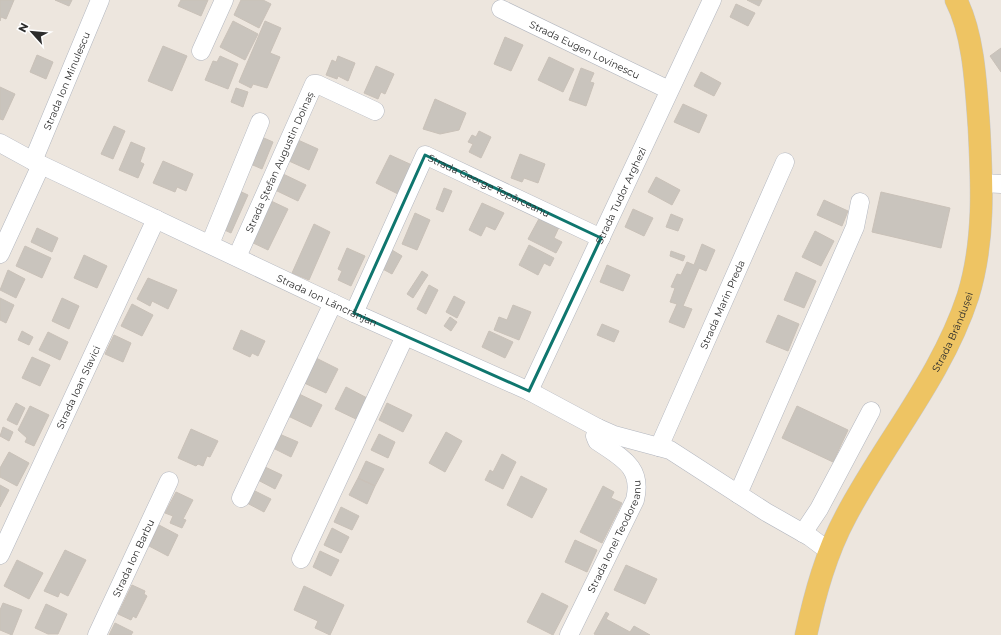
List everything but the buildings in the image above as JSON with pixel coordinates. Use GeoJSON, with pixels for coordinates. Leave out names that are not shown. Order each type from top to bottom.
{"type":"FeatureCollection","features":[{"type":"Feature","properties":{"kind":"main road","name":"Strada Brândușei"},"geometry":{"type":"LineString","coordinates":[[806,635],[814,598],[832,548],[846,516],[936,368],[968,296],[977,260],[992,184],[978,112],[972,56],[966,26],[956,0]]}},
{"type":"Feature","properties":{"kind":"street","name":"Strada Ion Minulescu"},"geometry":{"type":"LineString","coordinates":[[0,254],[100,0]]}},
{"type":"Feature","properties":{"kind":"street"},"geometry":{"type":"LineString","coordinates":[[201,51],[224,0]]}},
{"type":"Feature","properties":{"kind":"street","name":"Strada Tudor Arghezi"},"geometry":{"type":"LineString","coordinates":[[529,391],[712,0]]}},
{"type":"Feature","properties":{"kind":"street","name":"Strada Eugen Lovinescu"},"geometry":{"type":"LineString","coordinates":[[501,9],[669,90]]}},
{"type":"Feature","properties":{"kind":"street","name":"Strada Ștefan Augustin Doinaș"},"geometry":{"type":"LineString","coordinates":[[238,257],[314,84],[317,84],[375,112]]}},
{"type":"Feature","properties":{"kind":"street"},"geometry":{"type":"LineString","coordinates":[[210,244],[260,122]]}},
{"type":"Feature","properties":{"kind":"street","name":"Strada Ion Lăncrănjan"},"geometry":{"type":"LineString","coordinates":[[0,143],[37,163],[354,313],[529,391],[598,428],[614,435],[659,447],[684,458],[738,494],[832,548]]}},
{"type":"Feature","properties":{"kind":"street","name":"Strada George Topârceanu"},"geometry":{"type":"LineString","coordinates":[[354,313],[425,155],[601,238]]}},
{"type":"Feature","properties":{"kind":"street","name":"Strada Marin Preda"},"geometry":{"type":"LineString","coordinates":[[659,447],[785,162]]}},
{"type":"Feature","properties":{"kind":"street"},"geometry":{"type":"LineString","coordinates":[[738,494],[855,228],[860,202]]}},
{"type":"Feature","properties":{"kind":"street","name":"Strada Ioan Slavici"},"geometry":{"type":"LineString","coordinates":[[0,555],[156,219]]}},
{"type":"Feature","properties":{"kind":"street"},"geometry":{"type":"LineString","coordinates":[[241,498],[333,303]]}},
{"type":"Feature","properties":{"kind":"street"},"geometry":{"type":"LineString","coordinates":[[301,559],[405,336]]}},
{"type":"Feature","properties":{"kind":"street"},"geometry":{"type":"LineString","coordinates":[[807,535],[819,509],[871,411]]}},
{"type":"Feature","properties":{"kind":"street","name":"Strada Ionel Teodoreanu"},"geometry":{"type":"LineString","coordinates":[[569,635],[635,500],[638,486],[634,473],[625,460],[597,441],[595,436],[598,428]]}},
{"type":"Feature","properties":{"kind":"street","name":"Strada Ion Barbu"},"geometry":{"type":"LineString","coordinates":[[96,635],[169,481]]}},
{"type":"Feature","properties":{"kind":"highlighted area"},"geometry":{"type":"Polygon","coordinates":[[[425,155],[601,238],[529,391],[354,313],[425,155]]]}}]}
